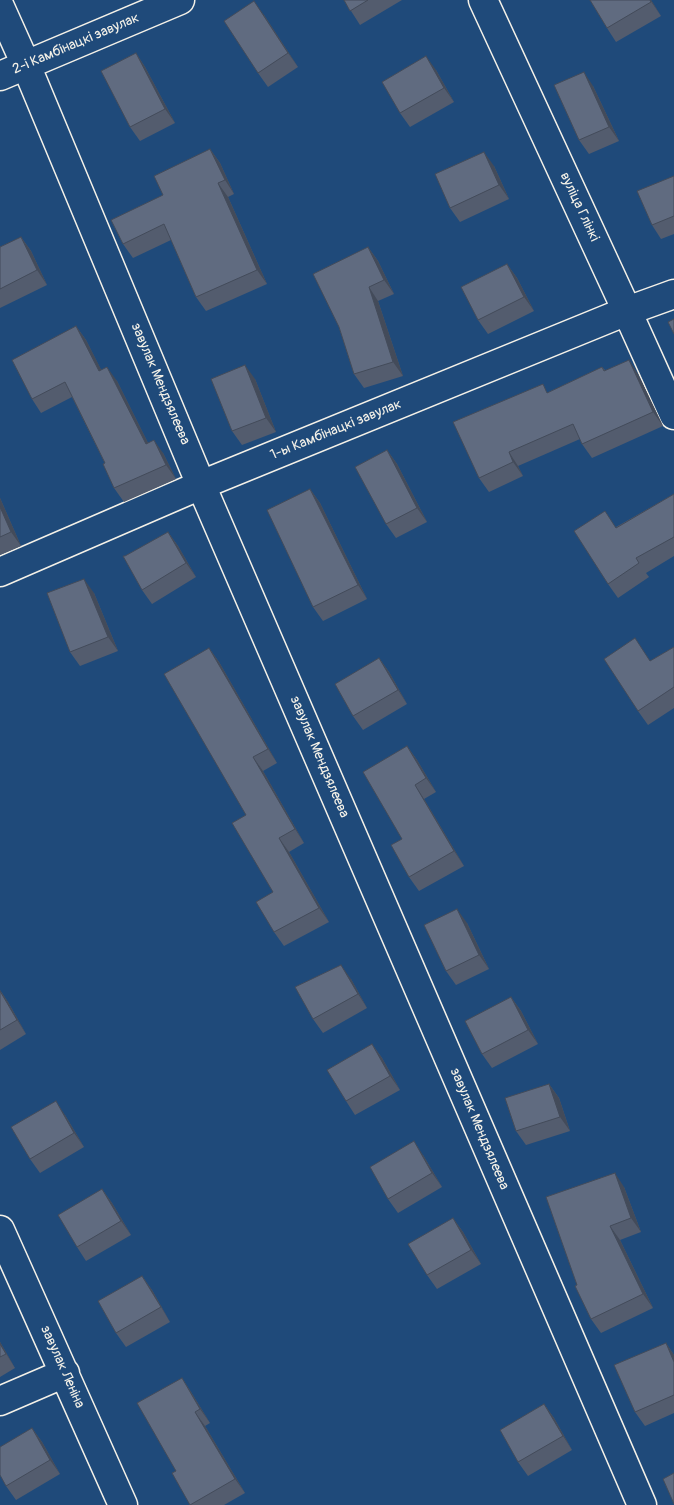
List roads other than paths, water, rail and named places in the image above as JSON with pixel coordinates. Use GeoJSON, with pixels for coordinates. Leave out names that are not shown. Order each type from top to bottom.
{"type":"FeatureCollection","features":[{"type":"Feature","properties":{"kind":"street","name":"2-і Камбінацкі завулак"},"geometry":{"type":"LineString","coordinates":[[0,76],[180,0]]}},
{"type":"Feature","properties":{"kind":"street","name":"вуліца Глінкі"},"geometry":{"type":"LineString","coordinates":[[483,0],[674,415]]}},
{"type":"Feature","properties":{"kind":"street","name":"завулак Мендзялеева"},"geometry":{"type":"LineString","coordinates":[[0,7],[202,485],[642,1505]]}},
{"type":"Feature","properties":{"kind":"street","name":"1-ы Камбінацкі завулак"},"geometry":{"type":"LineString","coordinates":[[0,572],[202,485],[627,311],[674,294]]}},
{"type":"Feature","properties":{"kind":"street","name":"завулак Леніна"},"geometry":{"type":"LineString","coordinates":[[0,1230],[123,1505]]}},
{"type":"Feature","properties":{"kind":"street"},"geometry":{"type":"LineString","coordinates":[[0,1402],[65,1373]]}}]}
